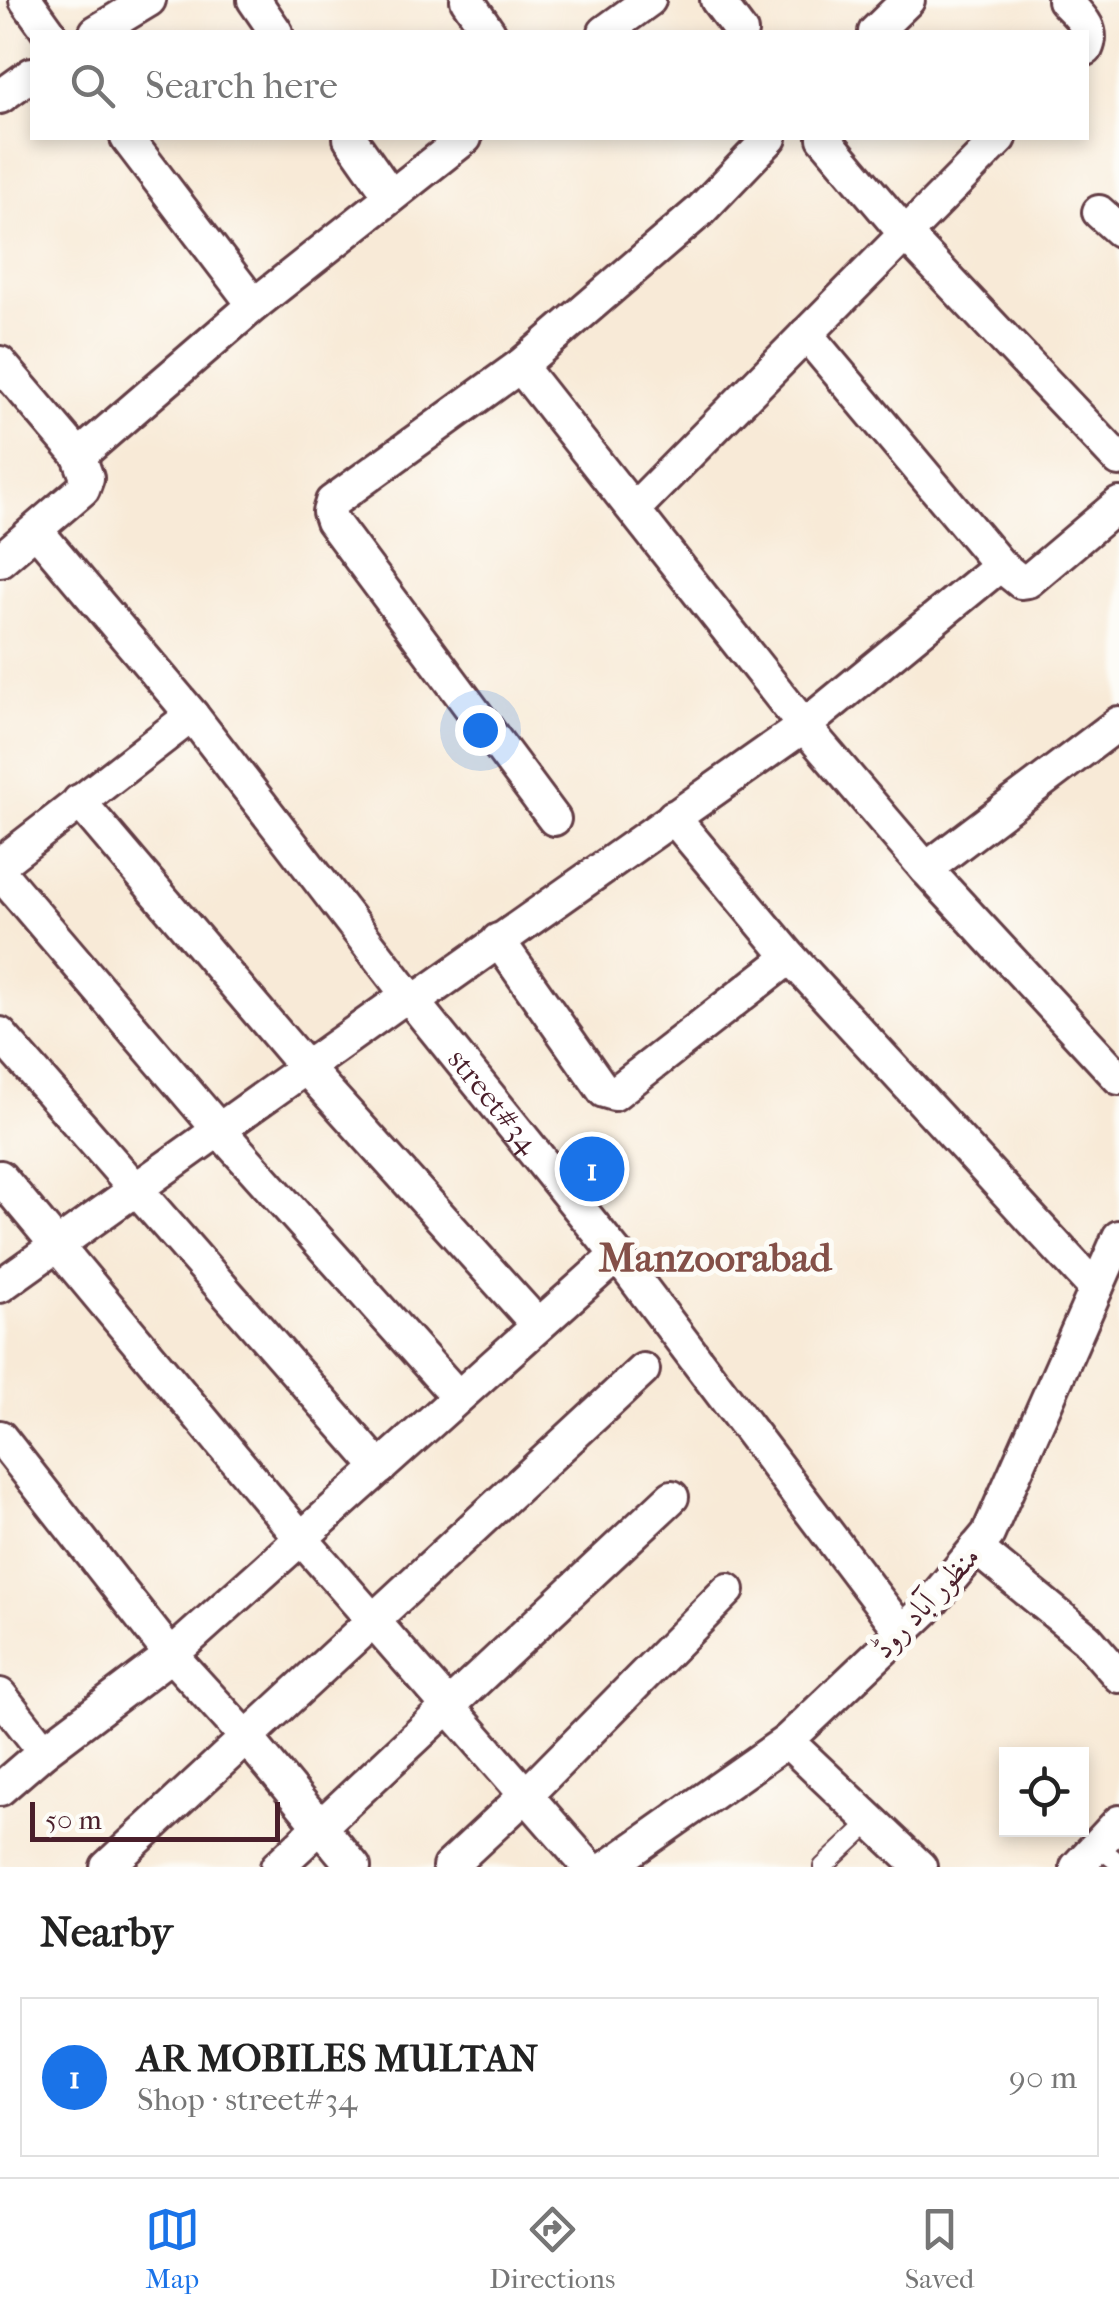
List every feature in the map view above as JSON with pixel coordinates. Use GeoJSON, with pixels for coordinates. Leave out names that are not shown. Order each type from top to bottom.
{"type":"FeatureCollection","features":[{"type":"Feature","properties":{"kind":"street"},"geometry":{"type":"LineString","coordinates":[[26,0],[48,30]]}},
{"type":"Feature","properties":{"kind":"street"},"geometry":{"type":"LineString","coordinates":[[99,30],[149,0]]}},
{"type":"Feature","properties":{"kind":"street"},"geometry":{"type":"LineString","coordinates":[[254,0],[275,30]]}},
{"type":"Feature","properties":{"kind":"street"},"geometry":{"type":"LineString","coordinates":[[467,0],[488,30]]}},
{"type":"Feature","properties":{"kind":"street"},"geometry":{"type":"LineString","coordinates":[[608,30],[649,0]]}},
{"type":"Feature","properties":{"kind":"street"},"geometry":{"type":"LineString","coordinates":[[717,0],[740,30]]}},
{"type":"Feature","properties":{"kind":"street"},"geometry":{"type":"LineString","coordinates":[[877,30],[908,0]]}},
{"type":"Feature","properties":{"kind":"street"},"geometry":{"type":"LineString","coordinates":[[1064,0],[1090,28],[1089,42]]}},
{"type":"Feature","properties":{"kind":"street"},"geometry":{"type":"LineString","coordinates":[[0,97],[30,75]]}},
{"type":"Feature","properties":{"kind":"street"},"geometry":{"type":"LineString","coordinates":[[129,140],[254,305]]}},
{"type":"Feature","properties":{"kind":"street"},"geometry":{"type":"LineString","coordinates":[[351,140],[390,195]]}},
{"type":"Feature","properties":{"kind":"street"},"geometry":{"type":"LineString","coordinates":[[79,456],[254,305],[462,140]]}},
{"type":"Feature","properties":{"kind":"street"},"geometry":{"type":"LineString","coordinates":[[554,819],[328,512],[332,502],[520,366],[700,211],[768,140]]}},
{"type":"Feature","properties":{"kind":"street"},"geometry":{"type":"LineString","coordinates":[[826,140],[906,235],[1119,460]]}},
{"type":"Feature","properties":{"kind":"street"},"geometry":{"type":"LineString","coordinates":[[634,509],[998,140]]}},
{"type":"Feature","properties":{"kind":"street"},"geometry":{"type":"LineString","coordinates":[[806,334],[1000,564],[1021,582],[1028,581],[1119,504]]}},
{"type":"Feature","properties":{"kind":"street"},"geometry":{"type":"LineString","coordinates":[[520,366],[804,726],[926,869],[1119,1078]]}},
{"type":"Feature","properties":{"kind":"street"},"geometry":{"type":"LineString","coordinates":[[0,560],[82,490],[87,478],[79,456],[5,378]]}},
{"type":"Feature","properties":{"kind":"street","name":"street#34"},"geometry":{"type":"LineString","coordinates":[[36,530],[192,715],[617,1255],[902,1632]]}},
{"type":"Feature","properties":{"kind":"street"},"geometry":{"type":"LineString","coordinates":[[0,1286],[306,1068],[498,940],[804,726],[1000,564]]}},
{"type":"Feature","properties":{"kind":"street"},"geometry":{"type":"LineString","coordinates":[[0,864],[192,715]]}},
{"type":"Feature","properties":{"kind":"street"},"geometry":{"type":"LineString","coordinates":[[926,869],[1119,723]]}},
{"type":"Feature","properties":{"kind":"street"},"geometry":{"type":"LineString","coordinates":[[79,801],[306,1068],[537,1324]]}},
{"type":"Feature","properties":{"kind":"street"},"geometry":{"type":"LineString","coordinates":[[674,817],[790,957],[1096,1289]]}},
{"type":"Feature","properties":{"kind":"street"},"geometry":{"type":"LineString","coordinates":[[0,873],[220,1131],[458,1396]]}},
{"type":"Feature","properties":{"kind":"street"},"geometry":{"type":"LineString","coordinates":[[498,940],[604,1091],[614,1094],[790,957]]}},
{"type":"Feature","properties":{"kind":"street"},"geometry":{"type":"LineString","coordinates":[[0,1034],[380,1468]]}},
{"type":"Feature","properties":{"kind":"street"},"geometry":{"type":"LineString","coordinates":[[0,1177],[300,1537],[590,1867]]}},
{"type":"Feature","properties":{"kind":"street","name":"منظور آباد روڈ"},"geometry":{"type":"LineString","coordinates":[[608,1867],[787,1741],[924,1611],[988,1534],[1119,1238]]}},
{"type":"Feature","properties":{"kind":"street"},"geometry":{"type":"LineString","coordinates":[[0,1789],[171,1656],[617,1255]]}},
{"type":"Feature","properties":{"kind":"street"},"geometry":{"type":"LineString","coordinates":[[107,1867],[642,1370]]}},
{"type":"Feature","properties":{"kind":"street"},"geometry":{"type":"LineString","coordinates":[[0,1437],[171,1656],[247,1738],[354,1867]]}},
{"type":"Feature","properties":{"kind":"street"},"geometry":{"type":"LineString","coordinates":[[277,1867],[672,1497]]}},
{"type":"Feature","properties":{"kind":"street"},"geometry":{"type":"LineString","coordinates":[[976,1548],[1087,1639],[1119,1676]]}},
{"type":"Feature","properties":{"kind":"street"},"geometry":{"type":"LineString","coordinates":[[448,1867],[525,1796],[728,1590]]}},
{"type":"Feature","properties":{"kind":"street"},"geometry":{"type":"LineString","coordinates":[[0,1694],[44,1751]]}},
{"type":"Feature","properties":{"kind":"street"},"geometry":{"type":"LineString","coordinates":[[787,1741],[920,1867]]}},
{"type":"Feature","properties":{"kind":"lane"},"geometry":{"type":"LineString","coordinates":[[823,1867],[872,1821]]}},
{"type":"Feature","properties":{"kind":"place","name":"AR MOBILES MULTAN"},"geometry":{"type":"Point","coordinates":[592,1169]}},
{"type":"Feature","properties":{"kind":"district","name":"Manzoorabad"},"geometry":{"type":"Point","coordinates":[715,1257]}}]}
